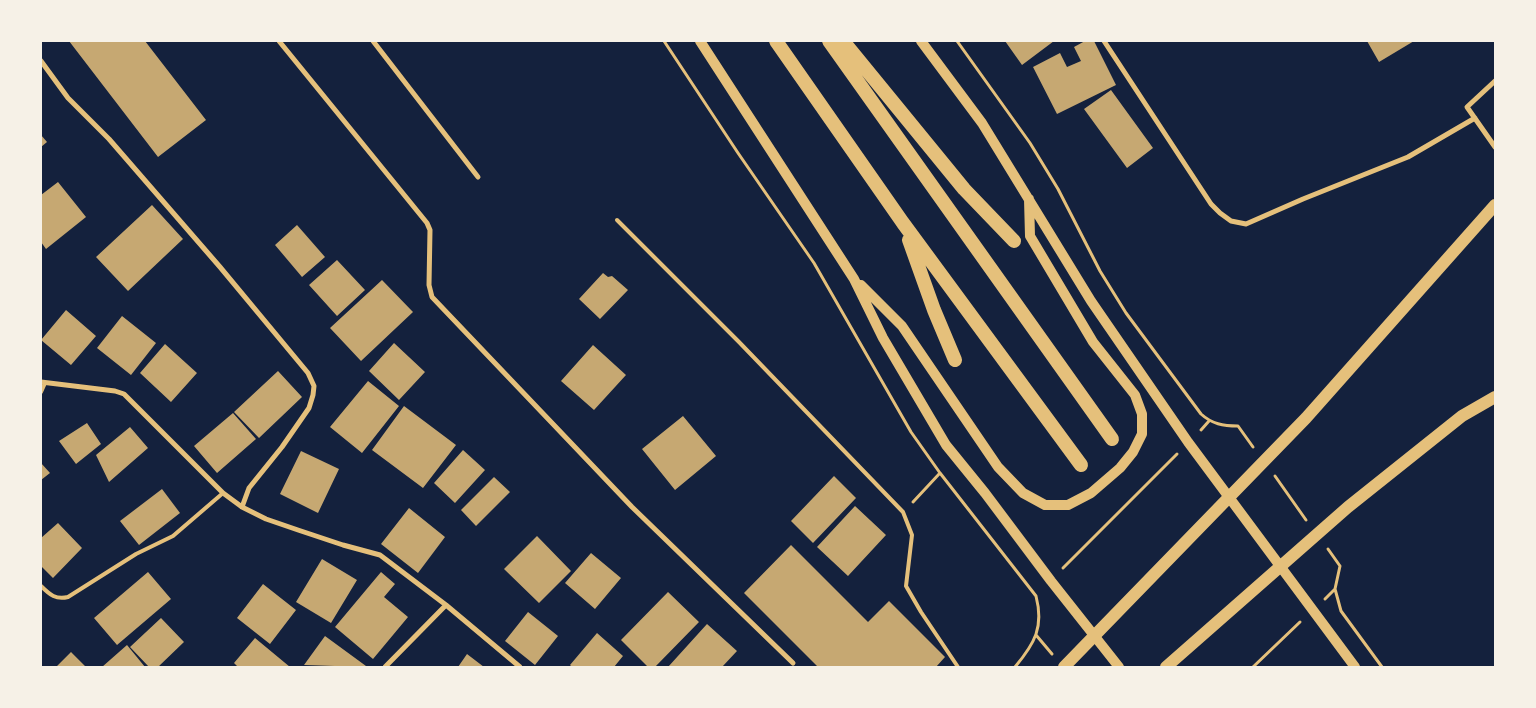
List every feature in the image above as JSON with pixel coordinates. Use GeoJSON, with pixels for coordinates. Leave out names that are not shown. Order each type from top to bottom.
{"type":"FeatureCollection","features":[{"type":"Feature","properties":{"kind":"highway"},"geometry":{"type":"LineString","coordinates":[[776,41],[902,223],[1081,465]]}},
{"type":"Feature","properties":{"kind":"highway"},"geometry":{"type":"LineString","coordinates":[[828,41],[1112,439]]}},
{"type":"Feature","properties":{"kind":"highway"},"geometry":{"type":"LineString","coordinates":[[843,41],[964,189],[1014,241]]}},
{"type":"Feature","properties":{"kind":"highway"},"geometry":{"type":"LineString","coordinates":[[902,223],[934,310],[955,360]]}},
{"type":"Feature","properties":{"kind":"main road"},"geometry":{"type":"LineString","coordinates":[[700,41],[854,279],[883,338],[946,445],[1119,667]]}},
{"type":"Feature","properties":{"kind":"main road"},"geometry":{"type":"LineString","coordinates":[[920,41],[982,123],[1091,301],[1188,442],[1229,495],[1280,568],[1354,667]]}},
{"type":"Feature","properties":{"kind":"main road"},"geometry":{"type":"LineString","coordinates":[[854,279],[902,326],[998,467],[1023,493],[1045,504],[1068,505],[1091,493],[1120,468],[1133,452],[1142,434],[1142,414],[1135,395],[1093,342],[1030,236],[1029,198]]}},
{"type":"Feature","properties":{"kind":"main road"},"geometry":{"type":"LineString","coordinates":[[1060,664],[1094,636],[1229,495],[1306,418],[1495,205]]}},
{"type":"Feature","properties":{"kind":"main road"},"geometry":{"type":"LineString","coordinates":[[1166,667],[1317,534],[1399,465],[1462,416],[1495,397]]}},
{"type":"Feature","properties":{"kind":"street"},"geometry":{"type":"LineString","coordinates":[[279,41],[427,223],[430,230],[429,286],[432,298],[632,507],[795,665]]}},
{"type":"Feature","properties":{"kind":"street"},"geometry":{"type":"LineString","coordinates":[[373,41],[478,177]]}},
{"type":"Feature","properties":{"kind":"street"},"geometry":{"type":"LineString","coordinates":[[1104,41],[1210,204],[1231,221],[1246,224],[1302,199],[1408,157],[1475,118]]}},
{"type":"Feature","properties":{"kind":"street"},"geometry":{"type":"LineString","coordinates":[[41,61],[68,98],[109,139],[220,267],[308,373],[314,386],[314,395],[309,408],[282,447],[249,488],[242,507]]}},
{"type":"Feature","properties":{"kind":"street"},"geometry":{"type":"LineString","coordinates":[[1495,81],[1467,107],[1495,147]]}},
{"type":"Feature","properties":{"kind":"street"},"geometry":{"type":"LineString","coordinates":[[43,383],[115,390],[124,394],[223,493],[242,507],[266,519],[380,555],[446,605],[520,667]]}},
{"type":"Feature","properties":{"kind":"street"},"geometry":{"type":"LineString","coordinates":[[386,667],[446,605]]}},
{"type":"Feature","properties":{"kind":"lane"},"geometry":{"type":"LineString","coordinates":[[617,220],[739,342],[903,512],[912,535],[906,586],[958,667]]}},
{"type":"Feature","properties":{"kind":"lane"},"geometry":{"type":"LineString","coordinates":[[41,392],[43,383]]}},
{"type":"Feature","properties":{"kind":"lane"},"geometry":{"type":"LineString","coordinates":[[41,586],[54,597],[61,599],[68,597],[136,554],[173,536],[223,493]]}},
{"type":"Feature","properties":{"kind":"path"},"geometry":{"type":"LineString","coordinates":[[664,41],[814,263],[906,424],[940,473],[1036,596],[1040,618],[1036,636],[1015,667]]}},
{"type":"Feature","properties":{"kind":"path"},"geometry":{"type":"LineString","coordinates":[[957,41],[1030,143],[1058,189],[1100,271],[1126,313],[1194,406],[1209,421],[1224,426],[1238,426],[1340,566],[1335,589],[1341,611],[1382,667]]}},
{"type":"Feature","properties":{"kind":"path"},"geometry":{"type":"LineString","coordinates":[[1036,596],[1209,421]]}},
{"type":"Feature","properties":{"kind":"path"},"geometry":{"type":"LineString","coordinates":[[903,512],[940,473]]}},
{"type":"Feature","properties":{"kind":"path"},"geometry":{"type":"LineString","coordinates":[[1253,667],[1335,589]]}},
{"type":"Feature","properties":{"kind":"path"},"geometry":{"type":"LineString","coordinates":[[1036,636],[1060,664]]}},
{"type":"Feature","properties":{"kind":"building"},"geometry":{"type":"Polygon","coordinates":[[[69,41],[145,41],[206,120],[158,157],[69,41]]]}},
{"type":"Feature","properties":{"kind":"building"},"geometry":{"type":"Polygon","coordinates":[[[1005,41],[1054,41],[1022,65],[1005,41]]]}},
{"type":"Feature","properties":{"kind":"building"},"geometry":{"type":"Polygon","coordinates":[[[1085,41],[1094,41],[1116,85],[1057,114],[1033,67],[1060,53],[1067,67],[1081,61],[1074,47],[1085,41]]]}},
{"type":"Feature","properties":{"kind":"building"},"geometry":{"type":"Polygon","coordinates":[[[1367,41],[1414,41],[1379,62],[1367,41]]]}},
{"type":"Feature","properties":{"kind":"building"},"geometry":{"type":"Polygon","coordinates":[[[1111,90],[1153,148],[1127,168],[1084,109],[1111,90]]]}},
{"type":"Feature","properties":{"kind":"building"},"geometry":{"type":"Polygon","coordinates":[[[41,135],[47,142],[41,147],[41,135]]]}},
{"type":"Feature","properties":{"kind":"building"},"geometry":{"type":"Polygon","coordinates":[[[58,182],[86,217],[46,249],[41,242],[41,195],[58,182]]]}},
{"type":"Feature","properties":{"kind":"building"},"geometry":{"type":"Polygon","coordinates":[[[152,205],[183,239],[128,291],[96,257],[152,205]]]}},
{"type":"Feature","properties":{"kind":"building"},"geometry":{"type":"Polygon","coordinates":[[[297,225],[325,257],[302,277],[275,245],[297,225]]]}},
{"type":"Feature","properties":{"kind":"building"},"geometry":{"type":"Polygon","coordinates":[[[337,260],[365,290],[337,316],[309,285],[337,260]]]}},
{"type":"Feature","properties":{"kind":"building"},"geometry":{"type":"Polygon","coordinates":[[[603,273],[608,277],[612,276],[628,290],[600,319],[579,299],[603,273]]]}},
{"type":"Feature","properties":{"kind":"building"},"geometry":{"type":"Polygon","coordinates":[[[382,280],[413,312],[361,361],[330,328],[382,280]]]}},
{"type":"Feature","properties":{"kind":"building"},"geometry":{"type":"Polygon","coordinates":[[[66,310],[96,336],[71,365],[41,340],[66,310]]]}},
{"type":"Feature","properties":{"kind":"building"},"geometry":{"type":"Polygon","coordinates":[[[122,316],[156,343],[131,375],[97,348],[122,316]]]}},
{"type":"Feature","properties":{"kind":"building"},"geometry":{"type":"Polygon","coordinates":[[[394,343],[425,372],[399,400],[369,371],[394,343]]]}},
{"type":"Feature","properties":{"kind":"building"},"geometry":{"type":"Polygon","coordinates":[[[165,344],[197,373],[171,402],[140,373],[165,344]]]}},
{"type":"Feature","properties":{"kind":"building"},"geometry":{"type":"Polygon","coordinates":[[[593,345],[626,375],[594,410],[561,381],[593,345]]]}},
{"type":"Feature","properties":{"kind":"building"},"geometry":{"type":"Polygon","coordinates":[[[278,371],[302,397],[259,438],[234,412],[278,371]]]}},
{"type":"Feature","properties":{"kind":"building"},"geometry":{"type":"Polygon","coordinates":[[[368,381],[399,406],[362,453],[330,427],[368,381]]]}},
{"type":"Feature","properties":{"kind":"building"},"geometry":{"type":"Polygon","coordinates":[[[404,406],[456,445],[423,488],[372,450],[404,406]]]}},
{"type":"Feature","properties":{"kind":"building"},"geometry":{"type":"Polygon","coordinates":[[[233,413],[256,439],[217,473],[194,446],[233,413]]]}},
{"type":"Feature","properties":{"kind":"building"},"geometry":{"type":"Polygon","coordinates":[[[683,416],[716,456],[675,490],[642,449],[683,416]]]}},
{"type":"Feature","properties":{"kind":"building"},"geometry":{"type":"Polygon","coordinates":[[[87,423],[101,444],[76,464],[59,441],[87,423]]]}},
{"type":"Feature","properties":{"kind":"building"},"geometry":{"type":"Polygon","coordinates":[[[130,427],[148,448],[109,482],[96,455],[130,427]]]}},
{"type":"Feature","properties":{"kind":"building"},"geometry":{"type":"Polygon","coordinates":[[[463,450],[485,470],[455,503],[434,483],[463,450]]]}},
{"type":"Feature","properties":{"kind":"building"},"geometry":{"type":"Polygon","coordinates":[[[301,451],[339,469],[318,513],[280,494],[301,451]]]}},
{"type":"Feature","properties":{"kind":"building"},"geometry":{"type":"Polygon","coordinates":[[[41,463],[50,473],[41,480],[41,463]]]}},
{"type":"Feature","properties":{"kind":"building"},"geometry":{"type":"Polygon","coordinates":[[[834,476],[856,498],[813,543],[791,521],[834,476]]]}},
{"type":"Feature","properties":{"kind":"building"},"geometry":{"type":"Polygon","coordinates":[[[494,477],[510,492],[476,526],[461,510],[494,477]]]}},
{"type":"Feature","properties":{"kind":"building"},"geometry":{"type":"Polygon","coordinates":[[[162,489],[180,513],[139,545],[120,521],[162,489]]]}},
{"type":"Feature","properties":{"kind":"building"},"geometry":{"type":"Polygon","coordinates":[[[855,506],[886,535],[848,576],[817,547],[855,506]]]}},
{"type":"Feature","properties":{"kind":"building"},"geometry":{"type":"Polygon","coordinates":[[[409,508],[445,537],[418,573],[381,544],[409,508]]]}},
{"type":"Feature","properties":{"kind":"building"},"geometry":{"type":"Polygon","coordinates":[[[58,523],[82,548],[53,578],[41,566],[41,538],[58,523]]]}},
{"type":"Feature","properties":{"kind":"building"},"geometry":{"type":"Polygon","coordinates":[[[537,536],[571,571],[539,603],[504,569],[537,536]]]}},
{"type":"Feature","properties":{"kind":"building"},"geometry":{"type":"Polygon","coordinates":[[[791,545],[868,622],[889,601],[945,657],[936,667],[818,667],[744,593],[791,545]]]}},
{"type":"Feature","properties":{"kind":"building"},"geometry":{"type":"Polygon","coordinates":[[[591,553],[621,578],[595,609],[565,583],[591,553]]]}},
{"type":"Feature","properties":{"kind":"building"},"geometry":{"type":"Polygon","coordinates":[[[322,559],[357,580],[331,623],[296,602],[322,559]]]}},
{"type":"Feature","properties":{"kind":"building"},"geometry":{"type":"Polygon","coordinates":[[[148,572],[171,599],[117,645],[94,618],[148,572]]]}},
{"type":"Feature","properties":{"kind":"building"},"geometry":{"type":"Polygon","coordinates":[[[381,572],[395,584],[384,597],[408,617],[373,659],[335,627],[381,572]]]}},
{"type":"Feature","properties":{"kind":"building"},"geometry":{"type":"Polygon","coordinates":[[[263,584],[296,610],[270,644],[237,618],[263,584]]]}},
{"type":"Feature","properties":{"kind":"building"},"geometry":{"type":"Polygon","coordinates":[[[668,592],[699,622],[655,667],[648,667],[621,640],[668,592]]]}},
{"type":"Feature","properties":{"kind":"building"},"geometry":{"type":"Polygon","coordinates":[[[528,612],[558,636],[535,665],[505,641],[528,612]]]}},
{"type":"Feature","properties":{"kind":"building"},"geometry":{"type":"Polygon","coordinates":[[[161,618],[184,642],[158,667],[149,667],[130,647],[161,618]]]}},
{"type":"Feature","properties":{"kind":"building"},"geometry":{"type":"Polygon","coordinates":[[[707,624],[737,651],[722,667],[668,667],[707,624]]]}},
{"type":"Feature","properties":{"kind":"building"},"geometry":{"type":"Polygon","coordinates":[[[597,633],[623,656],[614,667],[572,667],[570,665],[597,633]]]}},
{"type":"Feature","properties":{"kind":"building"},"geometry":{"type":"Polygon","coordinates":[[[325,636],[366,666],[304,665],[325,636]]]}},
{"type":"Feature","properties":{"kind":"building"},"geometry":{"type":"Polygon","coordinates":[[[255,638],[290,667],[238,667],[234,663],[255,638]]]}},
{"type":"Feature","properties":{"kind":"building"},"geometry":{"type":"Polygon","coordinates":[[[127,645],[145,667],[102,667],[127,645]]]}},
{"type":"Feature","properties":{"kind":"building"},"geometry":{"type":"Polygon","coordinates":[[[71,652],[86,667],[56,667],[71,652]]]}},
{"type":"Feature","properties":{"kind":"building"},"geometry":{"type":"Polygon","coordinates":[[[467,654],[484,667],[458,667],[467,654]]]}}]}
